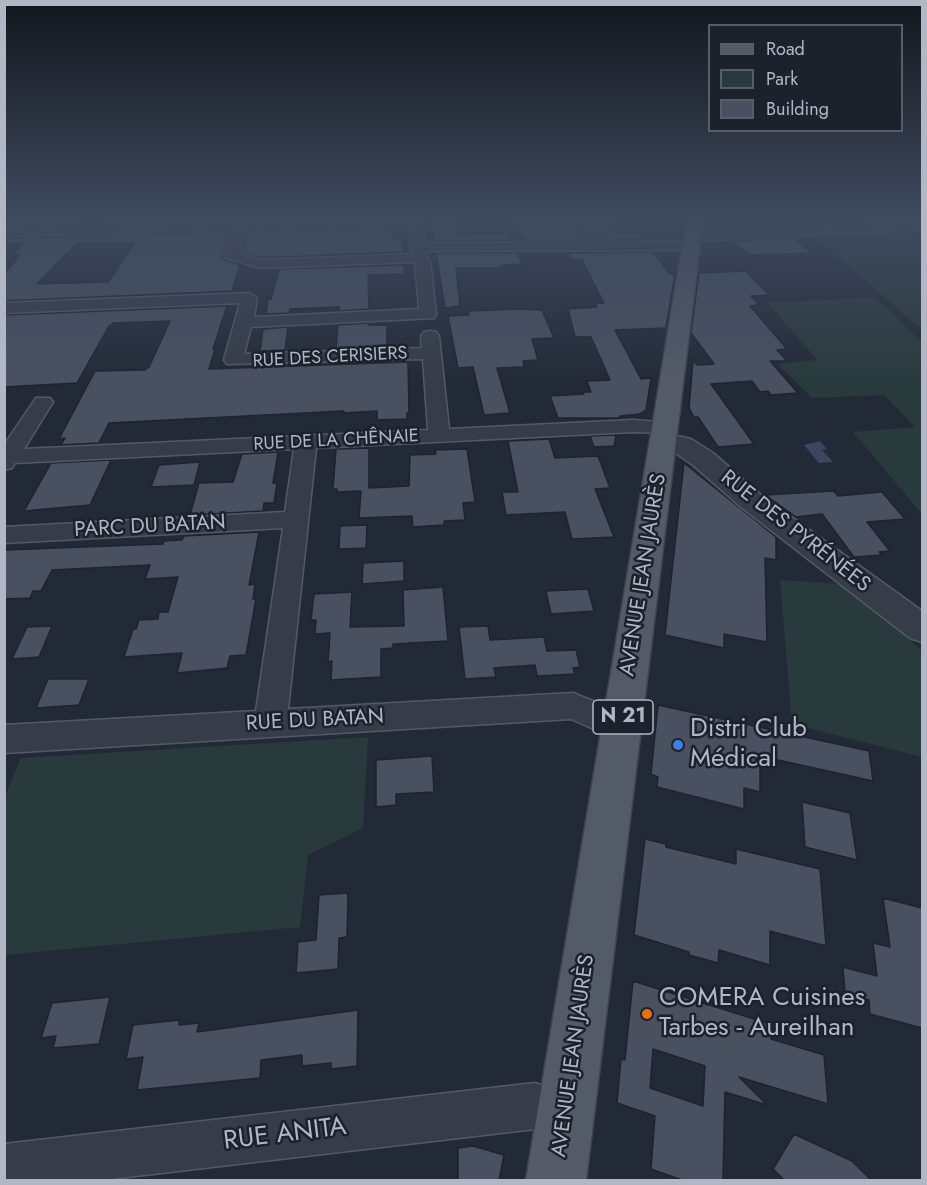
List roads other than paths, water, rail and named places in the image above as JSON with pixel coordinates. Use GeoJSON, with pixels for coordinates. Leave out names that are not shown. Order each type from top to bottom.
{"type":"FeatureCollection","features":[{"type":"Feature","properties":{"kind":"main road","name":"AVENUE JEAN JAURÈS"},"geometry":{"type":"LineString","coordinates":[[556,1180],[687,274]]}},
{"type":"Feature","properties":{"kind":"street"},"geometry":{"type":"LineString","coordinates":[[249,274],[255,281]]}},
{"type":"Feature","properties":{"kind":"street"},"geometry":{"type":"LineString","coordinates":[[4,308],[255,281],[293,274]]}},
{"type":"Feature","properties":{"kind":"street","name":"RUE DES CERISIERS"},"geometry":{"type":"LineString","coordinates":[[424,274],[439,436]]}},
{"type":"Feature","properties":{"kind":"street","name":"RUE DES CERISIERS"},"geometry":{"type":"LineString","coordinates":[[255,281],[233,360],[432,353]]}},
{"type":"Feature","properties":{"kind":"street","name":"RUE DES CERISIERS"},"geometry":{"type":"LineString","coordinates":[[244,322],[428,314]]}},
{"type":"Feature","properties":{"kind":"street"},"geometry":{"type":"LineString","coordinates":[[6,459],[43,402]]}},
{"type":"Feature","properties":{"kind":"street","name":"RUE DE LA CHÊNAIE"},"geometry":{"type":"LineString","coordinates":[[6,459],[633,426],[665,434]]}},
{"type":"Feature","properties":{"kind":"street","name":"RUE DES PYRÉNÉES"},"geometry":{"type":"LineString","coordinates":[[665,434],[703,459],[751,501],[922,629]]}},
{"type":"Feature","properties":{"kind":"street"},"geometry":{"type":"LineString","coordinates":[[270,724],[306,443]]}},
{"type":"Feature","properties":{"kind":"street","name":"PARC DU BATAN"},"geometry":{"type":"LineString","coordinates":[[4,535],[295,519]]}},
{"type":"Feature","properties":{"kind":"street","name":"RUE DU BATAN"},"geometry":{"type":"LineString","coordinates":[[4,739],[573,706],[621,727]]}},
{"type":"Feature","properties":{"kind":"street","name":"RUE ANITA"},"geometry":{"type":"LineString","coordinates":[[4,1168],[535,1106],[564,1116]]}},
{"type":"Feature","properties":{"kind":"water"},"geometry":{"type":"Polygon","coordinates":[[[820,441],[827,449],[822,450],[833,462],[819,463],[804,445],[820,441]]]}},
{"type":"Feature","properties":{"kind":"place","name":"Distri Club Médical"},"geometry":{"type":"Point","coordinates":[678,745]}},
{"type":"Feature","properties":{"kind":"place","name":"COMERA Cuisines Tarbes - Aureilhan"},"geometry":{"type":"Point","coordinates":[647,1014]}}]}
